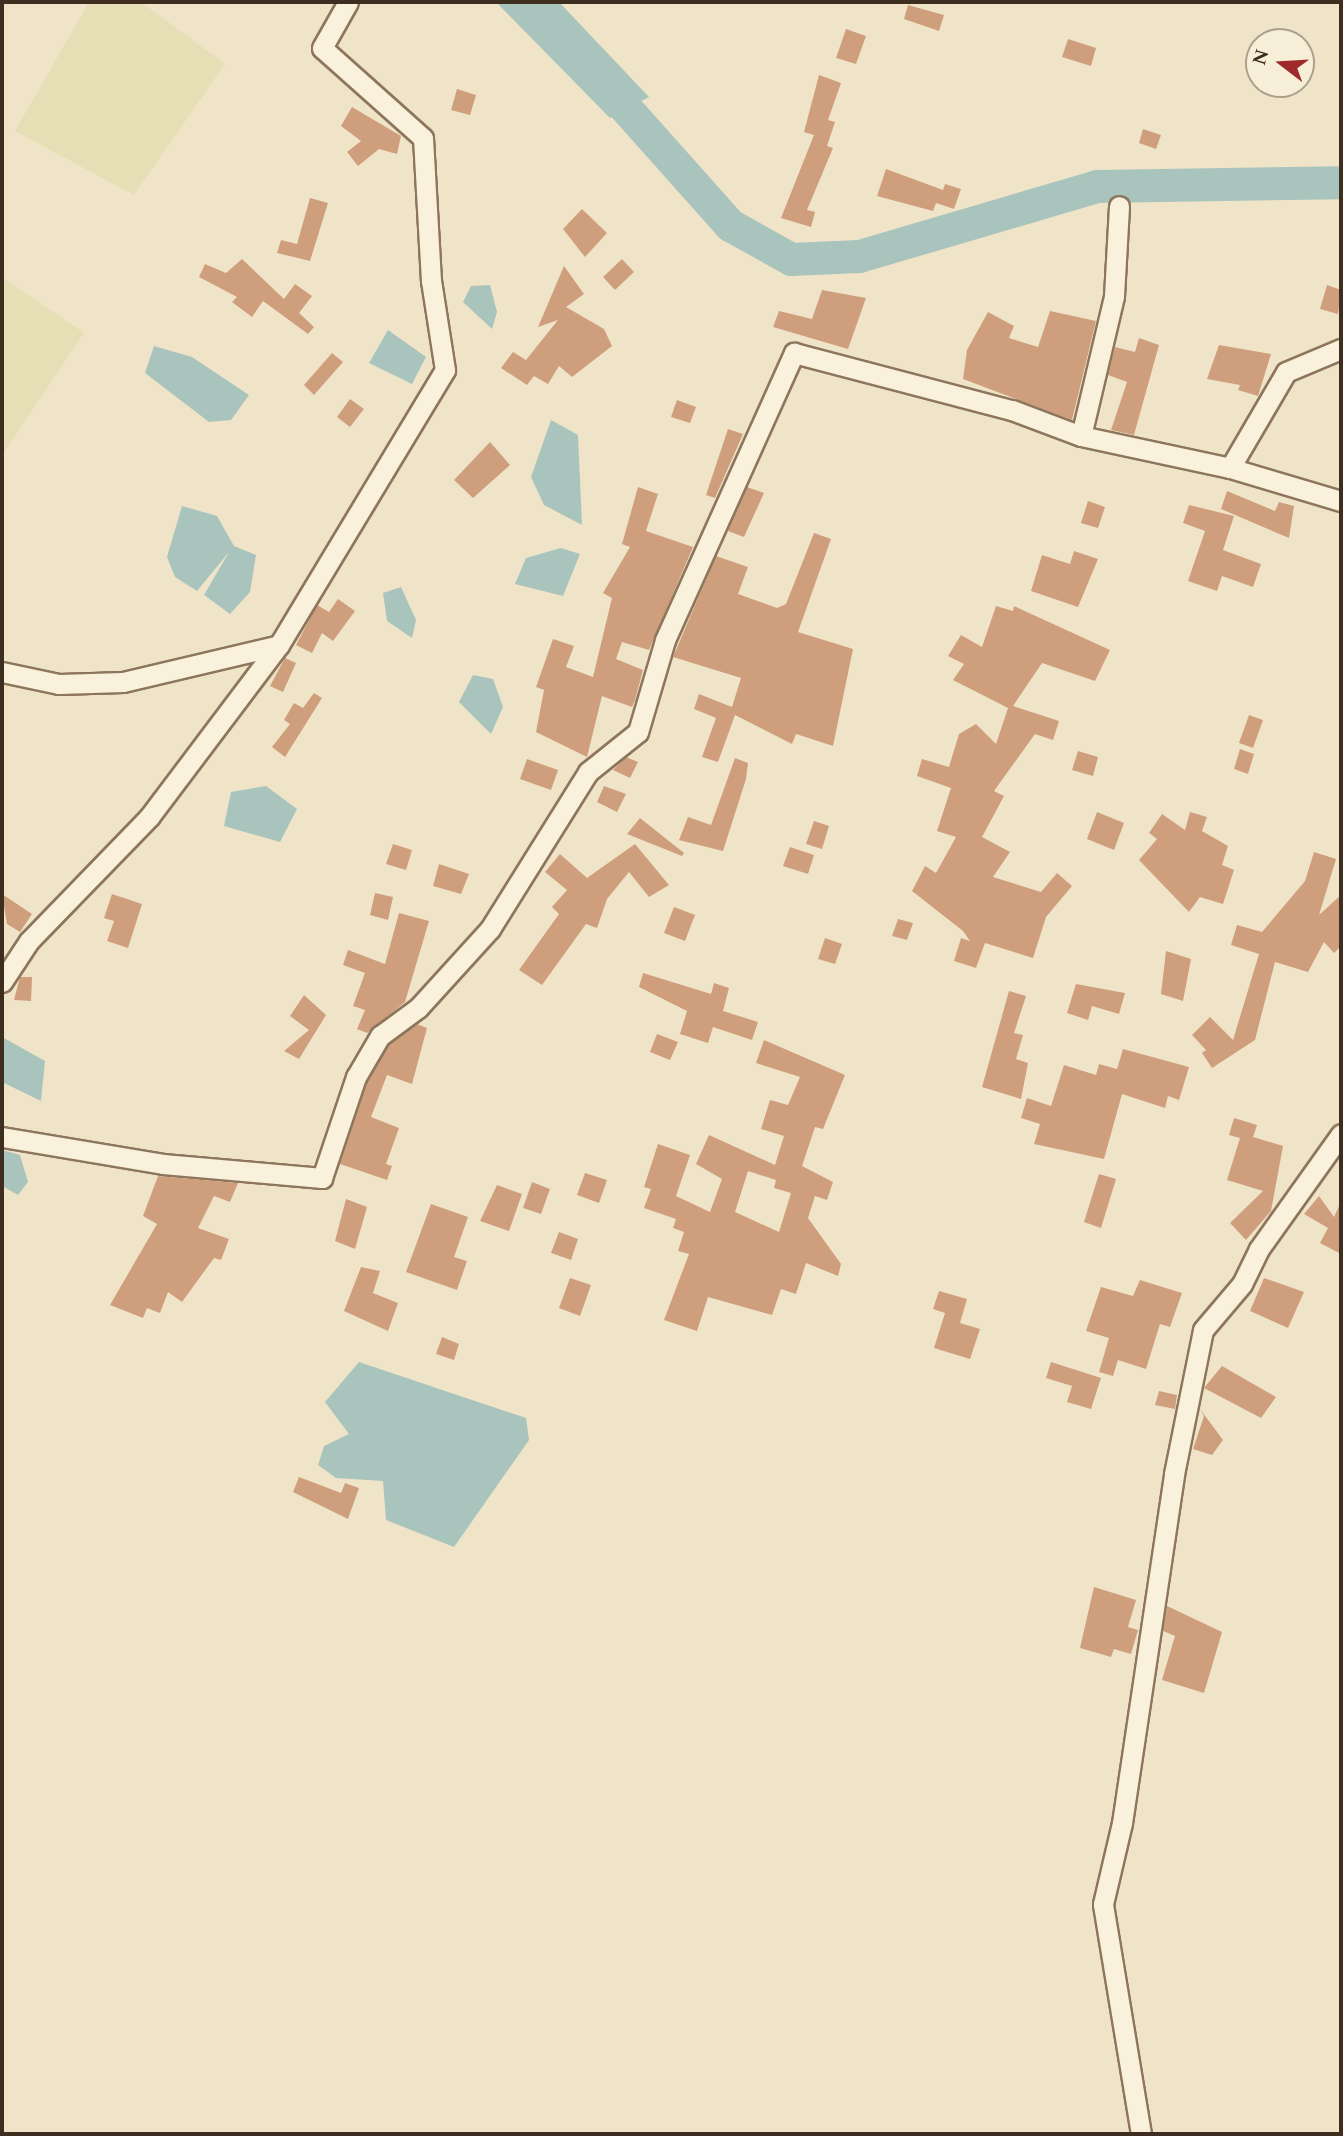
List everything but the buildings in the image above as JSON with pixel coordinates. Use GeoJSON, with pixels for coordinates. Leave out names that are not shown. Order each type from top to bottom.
{"type":"FeatureCollection","features":[{"type":"Feature","properties":{"kind":"street"},"geometry":{"type":"LineString","coordinates":[[2,982],[29,941],[150,816],[279,645],[446,370],[431,281],[423,138],[322,48],[348,2]]}},
{"type":"Feature","properties":{"kind":"street"},"geometry":{"type":"LineString","coordinates":[[1081,436],[1114,296],[1119,206]]}},
{"type":"Feature","properties":{"kind":"street"},"geometry":{"type":"LineString","coordinates":[[1230,468],[1286,372],[1341,349]]}},
{"type":"Feature","properties":{"kind":"street"},"geometry":{"type":"LineString","coordinates":[[2,1137],[163,1164],[322,1178],[356,1077],[380,1036],[418,1008],[491,929],[588,772],[638,732],[665,640],[794,353],[1012,410],[1081,436],[1230,468],[1341,501]]}},
{"type":"Feature","properties":{"kind":"street"},"geometry":{"type":"LineString","coordinates":[[2,672],[59,684],[123,682],[279,645]]}},
{"type":"Feature","properties":{"kind":"street"},"geometry":{"type":"LineString","coordinates":[[1141,2134],[1102,1904],[1203,1330],[1242,1284],[1259,1249],[1341,1134]]}},
{"type":"Feature","properties":{"kind":"shaded area"},"geometry":{"type":"Polygon","coordinates":[[[89,2],[141,2],[225,64],[134,195],[15,131],[89,2]]]}},
{"type":"Feature","properties":{"kind":"shaded area"},"geometry":{"type":"Polygon","coordinates":[[[2,277],[84,333],[2,455],[2,277]]]}},
{"type":"Feature","properties":{"kind":"water"},"geometry":{"type":"Polygon","coordinates":[[[496,2],[559,2],[649,97],[610,118],[496,2]]]}},
{"type":"Feature","properties":{"kind":"water"},"geometry":{"type":"Polygon","coordinates":[[[490,285],[497,312],[492,329],[463,302],[471,286],[490,285]]]}},
{"type":"Feature","properties":{"kind":"water"},"geometry":{"type":"Polygon","coordinates":[[[388,330],[426,357],[412,384],[369,363],[388,330]]]}},
{"type":"Feature","properties":{"kind":"water"},"geometry":{"type":"Polygon","coordinates":[[[154,346],[192,357],[249,395],[231,420],[209,422],[145,373],[154,346]]]}},
{"type":"Feature","properties":{"kind":"water"},"geometry":{"type":"Polygon","coordinates":[[[551,420],[578,435],[582,525],[544,505],[531,477],[551,420]]]}},
{"type":"Feature","properties":{"kind":"water"},"geometry":{"type":"Polygon","coordinates":[[[182,506],[217,516],[234,546],[256,555],[250,592],[230,614],[204,595],[229,552],[197,591],[175,577],[167,557],[182,506]]]}},
{"type":"Feature","properties":{"kind":"water"},"geometry":{"type":"Polygon","coordinates":[[[561,548],[580,554],[563,596],[515,584],[526,558],[561,548]]]}},
{"type":"Feature","properties":{"kind":"water"},"geometry":{"type":"Polygon","coordinates":[[[401,587],[416,620],[412,638],[387,621],[383,593],[401,587]]]}},
{"type":"Feature","properties":{"kind":"water"},"geometry":{"type":"Polygon","coordinates":[[[473,675],[493,679],[503,707],[491,734],[459,702],[473,675]]]}},
{"type":"Feature","properties":{"kind":"water"},"geometry":{"type":"Polygon","coordinates":[[[266,786],[297,809],[280,842],[224,826],[231,792],[266,786]]]}},
{"type":"Feature","properties":{"kind":"water"},"geometry":{"type":"Polygon","coordinates":[[[2,1037],[45,1061],[41,1101],[2,1082],[2,1037]]]}},
{"type":"Feature","properties":{"kind":"water"},"geometry":{"type":"Polygon","coordinates":[[[2,1150],[20,1155],[28,1182],[18,1195],[2,1186],[2,1150]]]}},
{"type":"Feature","properties":{"kind":"water"},"geometry":{"type":"Polygon","coordinates":[[[359,1362],[526,1418],[529,1440],[454,1547],[386,1520],[383,1481],[336,1478],[318,1465],[324,1446],[349,1434],[325,1402],[359,1362]]]}},
{"type":"Feature","properties":{"kind":"waterway"},"geometry":{"type":"LineString","coordinates":[[598,77],[730,225],[791,259],[859,256],[1097,186],[1341,182]]}}]}
